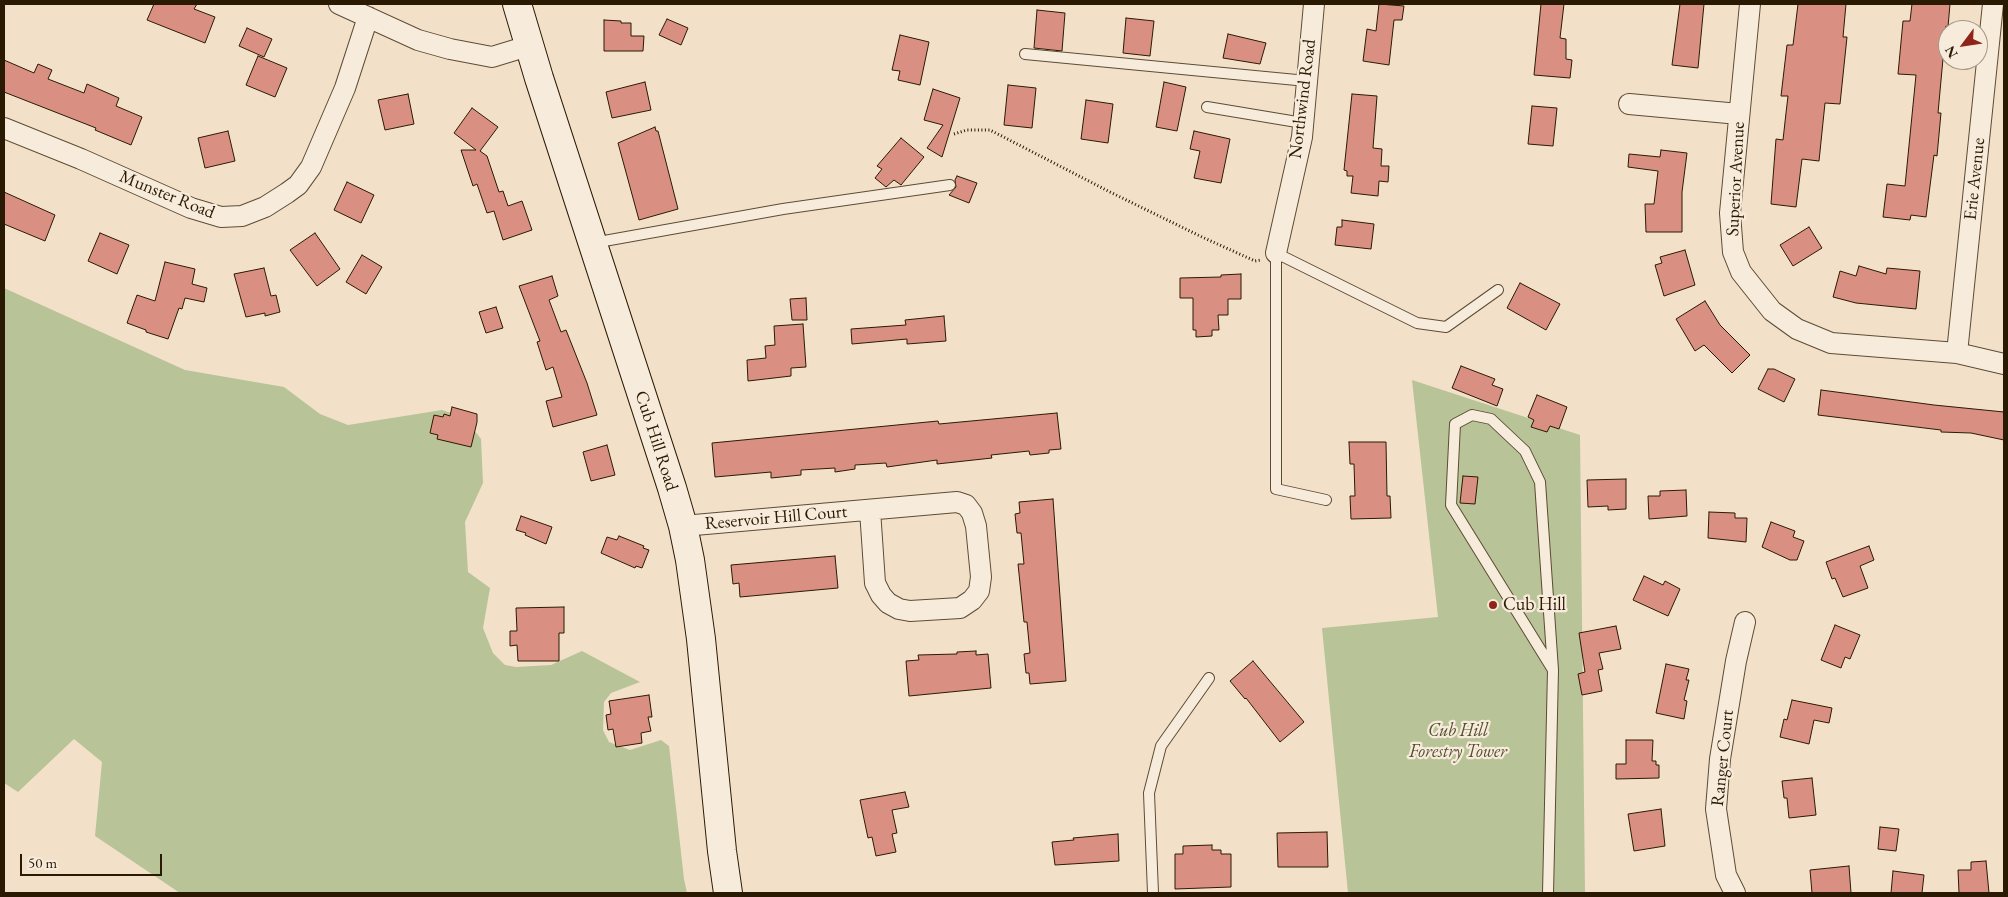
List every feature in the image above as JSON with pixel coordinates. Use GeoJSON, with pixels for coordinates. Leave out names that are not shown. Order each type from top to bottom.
{"type":"FeatureCollection","features":[{"type":"Feature","properties":{"kind":"street"},"geometry":{"type":"LineString","coordinates":[[339,4],[418,40],[450,49],[492,57],[528,46]]}},
{"type":"Feature","properties":{"kind":"street","name":"Cub Hill Road"},"geometry":{"type":"LineString","coordinates":[[518,4],[528,46],[683,526],[690,560],[701,639],[728,893]]}},
{"type":"Feature","properties":{"kind":"street","name":"Northwind Road"},"geometry":{"type":"LineString","coordinates":[[1276,253],[1302,136],[1314,4]]}},
{"type":"Feature","properties":{"kind":"street","name":"Superior Avenue"},"geometry":{"type":"LineString","coordinates":[[1750,4],[1730,213],[1733,252],[1741,272],[1772,311],[1797,329],[1832,343],[1957,353],[2004,364]]}},
{"type":"Feature","properties":{"kind":"street","name":"Erie Avenue"},"geometry":{"type":"LineString","coordinates":[[1957,353],[1993,4]]}},
{"type":"Feature","properties":{"kind":"street","name":"Munster Road"},"geometry":{"type":"LineString","coordinates":[[4,128],[81,159],[191,208],[221,217],[242,216],[265,207],[287,193],[298,185],[311,167],[345,88],[368,17]]}},
{"type":"Feature","properties":{"kind":"street"},"geometry":{"type":"LineString","coordinates":[[1629,104],[1739,114]]}},
{"type":"Feature","properties":{"kind":"street","name":"Reservoir Hill Court"},"geometry":{"type":"LineString","coordinates":[[683,526],[957,502],[966,505],[972,513],[976,526],[981,577],[979,591],[972,600],[960,608],[910,611],[899,609],[888,603],[881,596],[875,583],[870,510]]}},
{"type":"Feature","properties":{"kind":"street","name":"Ranger Court"},"geometry":{"type":"LineString","coordinates":[[1735,893],[1726,875],[1716,809],[1722,750],[1736,661],[1745,622]]}},
{"type":"Feature","properties":{"kind":"lane"},"geometry":{"type":"LineString","coordinates":[[1025,54],[1307,82]]}},
{"type":"Feature","properties":{"kind":"lane"},"geometry":{"type":"LineString","coordinates":[[1208,107],[1303,123]]}},
{"type":"Feature","properties":{"kind":"lane"},"geometry":{"type":"LineString","coordinates":[[592,244],[783,209],[950,185]]}},
{"type":"Feature","properties":{"kind":"lane"},"geometry":{"type":"LineString","coordinates":[[1326,500],[1276,489],[1276,253],[1416,323],[1446,327],[1498,290]]}},
{"type":"Feature","properties":{"kind":"lane"},"geometry":{"type":"LineString","coordinates":[[1548,893],[1553,670],[1540,482],[1525,451],[1492,419],[1472,415],[1455,424],[1451,504],[1553,670]]}},
{"type":"Feature","properties":{"kind":"lane"},"geometry":{"type":"LineString","coordinates":[[1153,893],[1149,793],[1161,746],[1209,678]]}},
{"type":"Feature","properties":{"kind":"path"},"geometry":{"type":"LineString","coordinates":[[954,134],[967,130],[990,130],[1110,192],[1255,261],[1270,260],[1276,253]]}},
{"type":"Feature","properties":{"kind":"green space"},"geometry":{"type":"Polygon","coordinates":[[[4,288],[185,370],[284,387],[320,414],[348,425],[442,410],[464,417],[481,439],[483,483],[465,522],[468,572],[490,588],[483,628],[493,653],[505,665],[516,667],[551,665],[582,651],[640,682],[611,693],[604,702],[603,730],[609,742],[630,750],[661,740],[669,746],[687,893],[180,893],[95,836],[102,762],[74,739],[18,792],[4,783],[4,288]]]}},
{"type":"Feature","properties":{"kind":"green space","name":"Cub Hill Forestry Tower"},"geometry":{"type":"Polygon","coordinates":[[[1412,380],[1580,435],[1585,893],[1348,893],[1322,628],[1438,617],[1412,380]]]}},
{"type":"Feature","properties":{"kind":"building"},"geometry":{"type":"Polygon","coordinates":[[[154,4],[197,4],[194,9],[215,17],[205,43],[147,20],[154,4]]]}},
{"type":"Feature","properties":{"kind":"building"},"geometry":{"type":"Polygon","coordinates":[[[1379,4],[1404,6],[1402,20],[1394,20],[1389,65],[1363,61],[1367,29],[1376,31],[1379,4]]]}},
{"type":"Feature","properties":{"kind":"building"},"geometry":{"type":"Polygon","coordinates":[[[1541,4],[1564,4],[1560,38],[1566,39],[1566,59],[1572,60],[1570,78],[1534,75],[1541,4]]]}},
{"type":"Feature","properties":{"kind":"building"},"geometry":{"type":"Polygon","coordinates":[[[1680,4],[1704,4],[1698,68],[1672,65],[1680,4]]]}},
{"type":"Feature","properties":{"kind":"building"},"geometry":{"type":"Polygon","coordinates":[[[1798,4],[1846,4],[1843,37],[1847,37],[1840,104],[1825,103],[1819,161],[1802,159],[1796,207],[1771,204],[1776,139],[1783,140],[1788,96],[1781,96],[1787,45],[1793,45],[1798,4]]]}},
{"type":"Feature","properties":{"kind":"building"},"geometry":{"type":"Polygon","coordinates":[[[1912,4],[1950,4],[1949,20],[1938,20],[1938,70],[1942,70],[1938,113],[1941,113],[1937,156],[1934,155],[1926,217],[1911,215],[1910,220],[1883,217],[1887,184],[1905,186],[1916,75],[1898,74],[1903,21],[1910,21],[1912,4]]]}},
{"type":"Feature","properties":{"kind":"building"},"geometry":{"type":"Polygon","coordinates":[[[1037,10],[1065,13],[1062,51],[1034,48],[1037,10]]]}},
{"type":"Feature","properties":{"kind":"building"},"geometry":{"type":"Polygon","coordinates":[[[1126,18],[1154,21],[1150,56],[1123,53],[1126,18]]]}},
{"type":"Feature","properties":{"kind":"building"},"geometry":{"type":"Polygon","coordinates":[[[667,19],[688,28],[681,45],[659,35],[667,19]]]}},
{"type":"Feature","properties":{"kind":"building"},"geometry":{"type":"Polygon","coordinates":[[[604,20],[631,23],[631,36],[644,36],[643,51],[604,51],[604,20]]]}},
{"type":"Feature","properties":{"kind":"building"},"geometry":{"type":"Polygon","coordinates":[[[247,28],[272,39],[264,57],[239,46],[247,28]]]}},
{"type":"Feature","properties":{"kind":"building"},"geometry":{"type":"Polygon","coordinates":[[[1228,34],[1266,43],[1260,64],[1223,58],[1228,34]]]}},
{"type":"Feature","properties":{"kind":"building"},"geometry":{"type":"Polygon","coordinates":[[[900,35],[929,42],[920,85],[898,80],[900,71],[892,70],[900,35]]]}},
{"type":"Feature","properties":{"kind":"building"},"geometry":{"type":"Polygon","coordinates":[[[258,56],[287,68],[275,97],[246,85],[258,56]]]}},
{"type":"Feature","properties":{"kind":"building"},"geometry":{"type":"Polygon","coordinates":[[[4,60],[34,73],[38,64],[52,70],[48,79],[84,93],[87,84],[119,98],[116,106],[142,117],[131,145],[95,130],[96,128],[4,92],[4,60]]]}},
{"type":"Feature","properties":{"kind":"building"},"geometry":{"type":"Polygon","coordinates":[[[645,82],[651,110],[612,118],[606,92],[645,82]]]}},
{"type":"Feature","properties":{"kind":"building"},"geometry":{"type":"Polygon","coordinates":[[[1164,82],[1186,87],[1177,131],[1156,127],[1164,82]]]}},
{"type":"Feature","properties":{"kind":"building"},"geometry":{"type":"Polygon","coordinates":[[[1008,85],[1036,88],[1032,128],[1004,125],[1008,85]]]}},
{"type":"Feature","properties":{"kind":"building"},"geometry":{"type":"Polygon","coordinates":[[[933,89],[960,98],[942,157],[927,148],[943,125],[924,120],[933,89]]]}},
{"type":"Feature","properties":{"kind":"building"},"geometry":{"type":"Polygon","coordinates":[[[408,94],[414,124],[385,130],[378,100],[408,94]]]}},
{"type":"Feature","properties":{"kind":"building"},"geometry":{"type":"Polygon","coordinates":[[[1352,94],[1377,96],[1373,148],[1382,149],[1381,166],[1389,166],[1388,182],[1379,181],[1378,196],[1351,193],[1353,176],[1347,176],[1347,171],[1344,170],[1352,94]]]}},
{"type":"Feature","properties":{"kind":"building"},"geometry":{"type":"Polygon","coordinates":[[[1086,100],[1113,104],[1108,143],[1081,139],[1086,100]]]}},
{"type":"Feature","properties":{"kind":"building"},"geometry":{"type":"Polygon","coordinates":[[[1532,106],[1557,108],[1553,146],[1528,144],[1532,106]]]}},
{"type":"Feature","properties":{"kind":"building"},"geometry":{"type":"Polygon","coordinates":[[[472,108],[498,127],[480,151],[487,156],[499,192],[503,191],[508,206],[522,201],[532,230],[503,240],[494,211],[487,213],[477,184],[473,186],[461,150],[476,150],[454,133],[472,108]]]}},
{"type":"Feature","properties":{"kind":"building"},"geometry":{"type":"Polygon","coordinates":[[[655,127],[656,131],[658,131],[678,209],[639,220],[618,143],[655,127]]]}},
{"type":"Feature","properties":{"kind":"building"},"geometry":{"type":"Polygon","coordinates":[[[228,131],[235,161],[205,168],[198,138],[228,131]]]}},
{"type":"Feature","properties":{"kind":"building"},"geometry":{"type":"Polygon","coordinates":[[[1194,131],[1230,139],[1221,183],[1194,178],[1200,151],[1190,149],[1194,131]]]}},
{"type":"Feature","properties":{"kind":"building"},"geometry":{"type":"Polygon","coordinates":[[[901,138],[924,157],[901,185],[894,180],[886,187],[875,178],[882,169],[877,166],[901,138]]]}},
{"type":"Feature","properties":{"kind":"building"},"geometry":{"type":"Polygon","coordinates":[[[1661,150],[1687,153],[1682,192],[1682,232],[1646,232],[1645,204],[1654,204],[1658,171],[1628,167],[1629,154],[1660,157],[1661,150]]]}},
{"type":"Feature","properties":{"kind":"building"},"geometry":{"type":"Polygon","coordinates":[[[957,176],[977,183],[969,203],[949,195],[956,187],[955,180],[957,176]]]}},
{"type":"Feature","properties":{"kind":"building"},"geometry":{"type":"Polygon","coordinates":[[[347,182],[374,195],[361,223],[334,210],[347,182]]]}},
{"type":"Feature","properties":{"kind":"building"},"geometry":{"type":"Polygon","coordinates":[[[4,192],[55,215],[45,241],[4,224],[4,192]]]}},
{"type":"Feature","properties":{"kind":"building"},"geometry":{"type":"Polygon","coordinates":[[[1342,220],[1374,224],[1371,249],[1335,245],[1337,227],[1342,227],[1342,220]]]}},
{"type":"Feature","properties":{"kind":"building"},"geometry":{"type":"Polygon","coordinates":[[[1809,227],[1822,248],[1793,266],[1780,245],[1809,227]]]}},
{"type":"Feature","properties":{"kind":"building"},"geometry":{"type":"Polygon","coordinates":[[[100,233],[129,245],[117,274],[88,261],[100,233]]]}},
{"type":"Feature","properties":{"kind":"building"},"geometry":{"type":"Polygon","coordinates":[[[315,233],[340,269],[317,286],[290,250],[315,233]]]}},
{"type":"Feature","properties":{"kind":"building"},"geometry":{"type":"Polygon","coordinates":[[[1685,250],[1695,285],[1664,296],[1655,265],[1662,263],[1660,257],[1685,250]]]}},
{"type":"Feature","properties":{"kind":"building"},"geometry":{"type":"Polygon","coordinates":[[[362,255],[382,267],[366,294],[346,282],[362,255]]]}},
{"type":"Feature","properties":{"kind":"building"},"geometry":{"type":"Polygon","coordinates":[[[165,262],[195,269],[192,284],[207,288],[204,302],[185,298],[182,309],[179,308],[168,339],[127,323],[137,295],[155,301],[165,262]]]}},
{"type":"Feature","properties":{"kind":"building"},"geometry":{"type":"Polygon","coordinates":[[[1859,266],[1886,274],[1887,268],[1920,271],[1916,309],[1856,303],[1833,297],[1840,271],[1856,276],[1859,266]]]}},
{"type":"Feature","properties":{"kind":"building"},"geometry":{"type":"Polygon","coordinates":[[[264,268],[271,296],[276,295],[280,312],[265,316],[265,313],[246,317],[234,274],[264,268]]]}},
{"type":"Feature","properties":{"kind":"building"},"geometry":{"type":"Polygon","coordinates":[[[1241,274],[1241,299],[1228,299],[1228,315],[1218,315],[1219,330],[1212,330],[1212,336],[1196,337],[1196,330],[1193,330],[1193,298],[1180,298],[1180,278],[1221,277],[1221,275],[1241,274]]]}},
{"type":"Feature","properties":{"kind":"building"},"geometry":{"type":"Polygon","coordinates":[[[552,276],[558,296],[549,300],[561,332],[566,330],[587,383],[597,415],[553,427],[546,401],[562,397],[553,367],[546,370],[537,342],[540,341],[519,286],[552,276]]]}},
{"type":"Feature","properties":{"kind":"building"},"geometry":{"type":"Polygon","coordinates":[[[1520,283],[1560,304],[1546,330],[1507,308],[1520,283]]]}},
{"type":"Feature","properties":{"kind":"building"},"geometry":{"type":"Polygon","coordinates":[[[806,298],[807,320],[792,320],[790,299],[806,298]]]}},
{"type":"Feature","properties":{"kind":"building"},"geometry":{"type":"Polygon","coordinates":[[[1705,301],[1720,325],[1750,355],[1732,373],[1704,345],[1695,351],[1676,319],[1705,301]]]}},
{"type":"Feature","properties":{"kind":"building"},"geometry":{"type":"Polygon","coordinates":[[[496,307],[503,328],[486,333],[479,312],[496,307]]]}},
{"type":"Feature","properties":{"kind":"building"},"geometry":{"type":"Polygon","coordinates":[[[944,316],[946,341],[907,344],[907,339],[852,344],[851,329],[906,325],[905,320],[944,316]]]}},
{"type":"Feature","properties":{"kind":"building"},"geometry":{"type":"Polygon","coordinates":[[[803,324],[806,367],[791,368],[791,376],[748,381],[747,360],[766,358],[765,346],[775,345],[774,326],[803,324]]]}},
{"type":"Feature","properties":{"kind":"building"},"geometry":{"type":"Polygon","coordinates":[[[1461,366],[1495,379],[1492,385],[1503,389],[1497,406],[1452,388],[1461,366]]]}},
{"type":"Feature","properties":{"kind":"building"},"geometry":{"type":"Polygon","coordinates":[[[1768,369],[1774,369],[1795,379],[1784,402],[1758,389],[1768,369]]]}},
{"type":"Feature","properties":{"kind":"building"},"geometry":{"type":"Polygon","coordinates":[[[1821,390],[2004,412],[2004,440],[1971,433],[1941,432],[1941,430],[1818,415],[1821,390]]]}},
{"type":"Feature","properties":{"kind":"building"},"geometry":{"type":"Polygon","coordinates":[[[1537,395],[1567,407],[1559,429],[1550,426],[1547,432],[1531,427],[1534,420],[1528,417],[1537,395]]]}},
{"type":"Feature","properties":{"kind":"building"},"geometry":{"type":"Polygon","coordinates":[[[452,407],[477,414],[471,447],[437,439],[438,435],[430,433],[434,415],[443,417],[444,414],[450,416],[452,407]]]}},
{"type":"Feature","properties":{"kind":"building"},"geometry":{"type":"Polygon","coordinates":[[[1057,413],[1061,449],[1049,450],[1049,453],[1030,455],[1029,451],[991,455],[992,458],[937,464],[937,460],[887,467],[886,463],[855,465],[855,469],[835,472],[835,468],[801,470],[801,475],[771,478],[771,472],[715,477],[712,443],[938,421],[939,424],[1057,413]]]}},
{"type":"Feature","properties":{"kind":"building"},"geometry":{"type":"Polygon","coordinates":[[[1349,442],[1386,442],[1387,496],[1390,496],[1391,518],[1351,519],[1350,496],[1355,496],[1354,464],[1350,464],[1349,442]]]}},
{"type":"Feature","properties":{"kind":"building"},"geometry":{"type":"Polygon","coordinates":[[[607,445],[615,475],[591,481],[583,452],[607,445]]]}},
{"type":"Feature","properties":{"kind":"building"},"geometry":{"type":"Polygon","coordinates":[[[1463,476],[1478,477],[1475,504],[1460,503],[1463,476]]]}},
{"type":"Feature","properties":{"kind":"building"},"geometry":{"type":"Polygon","coordinates":[[[1626,479],[1626,509],[1608,510],[1608,506],[1588,507],[1587,480],[1626,479]]]}},
{"type":"Feature","properties":{"kind":"building"},"geometry":{"type":"Polygon","coordinates":[[[1686,490],[1687,516],[1649,519],[1648,496],[1660,496],[1660,491],[1686,490]]]}},
{"type":"Feature","properties":{"kind":"building"},"geometry":{"type":"Polygon","coordinates":[[[1053,499],[1066,681],[1030,684],[1029,673],[1026,673],[1024,654],[1030,653],[1027,622],[1024,622],[1018,564],[1024,564],[1021,533],[1017,533],[1015,514],[1020,513],[1019,502],[1053,499]]]}},
{"type":"Feature","properties":{"kind":"building"},"geometry":{"type":"Polygon","coordinates":[[[1709,512],[1735,513],[1735,518],[1747,518],[1746,542],[1708,538],[1709,512]]]}},
{"type":"Feature","properties":{"kind":"building"},"geometry":{"type":"Polygon","coordinates":[[[521,516],[552,527],[546,544],[525,535],[526,533],[516,530],[521,516]]]}},
{"type":"Feature","properties":{"kind":"building"},"geometry":{"type":"Polygon","coordinates":[[[1771,522],[1795,531],[1793,537],[1804,541],[1797,560],[1790,560],[1762,547],[1771,522]]]}},
{"type":"Feature","properties":{"kind":"building"},"geometry":{"type":"Polygon","coordinates":[[[619,536],[644,546],[643,548],[649,550],[642,568],[636,566],[635,568],[601,553],[607,537],[617,540],[619,536]]]}},
{"type":"Feature","properties":{"kind":"building"},"geometry":{"type":"Polygon","coordinates":[[[1869,546],[1874,560],[1860,566],[1868,588],[1843,597],[1835,578],[1832,579],[1826,562],[1869,546]]]}},
{"type":"Feature","properties":{"kind":"building"},"geometry":{"type":"Polygon","coordinates":[[[835,556],[838,588],[740,597],[739,583],[733,584],[731,565],[835,556]]]}},
{"type":"Feature","properties":{"kind":"building"},"geometry":{"type":"Polygon","coordinates":[[[1644,576],[1663,585],[1665,581],[1680,589],[1668,616],[1633,600],[1644,576]]]}},
{"type":"Feature","properties":{"kind":"building"},"geometry":{"type":"Polygon","coordinates":[[[564,607],[564,633],[559,633],[559,661],[518,661],[517,645],[510,646],[510,631],[517,631],[516,608],[564,607]]]}},
{"type":"Feature","properties":{"kind":"building"},"geometry":{"type":"Polygon","coordinates":[[[1835,625],[1860,635],[1850,659],[1845,657],[1841,668],[1821,660],[1835,625]]]}},
{"type":"Feature","properties":{"kind":"building"},"geometry":{"type":"Polygon","coordinates":[[[1616,626],[1621,649],[1599,653],[1603,669],[1598,670],[1602,691],[1582,695],[1578,674],[1585,672],[1579,633],[1616,626]]]}},
{"type":"Feature","properties":{"kind":"building"},"geometry":{"type":"Polygon","coordinates":[[[976,651],[976,655],[988,654],[991,688],[909,696],[906,661],[919,660],[918,655],[957,654],[957,652],[976,651]]]}},
{"type":"Feature","properties":{"kind":"building"},"geometry":{"type":"Polygon","coordinates":[[[1253,661],[1304,722],[1280,742],[1246,698],[1230,681],[1253,661]]]}},
{"type":"Feature","properties":{"kind":"building"},"geometry":{"type":"Polygon","coordinates":[[[1666,664],[1689,669],[1686,680],[1689,680],[1684,700],[1687,701],[1684,719],[1656,713],[1666,664]]]}},
{"type":"Feature","properties":{"kind":"building"},"geometry":{"type":"Polygon","coordinates":[[[649,695],[652,717],[648,717],[651,731],[641,733],[642,743],[616,747],[613,729],[608,730],[606,715],[611,714],[609,701],[649,695]]]}},
{"type":"Feature","properties":{"kind":"building"},"geometry":{"type":"Polygon","coordinates":[[[1792,700],[1832,708],[1829,723],[1814,720],[1809,744],[1780,737],[1784,719],[1787,720],[1792,700]]]}},
{"type":"Feature","properties":{"kind":"building"},"geometry":{"type":"Polygon","coordinates":[[[1626,740],[1653,740],[1652,761],[1656,761],[1656,765],[1659,765],[1659,778],[1616,779],[1616,764],[1626,764],[1626,740]]]}},
{"type":"Feature","properties":{"kind":"building"},"geometry":{"type":"Polygon","coordinates":[[[1812,778],[1816,815],[1789,818],[1787,798],[1784,798],[1782,781],[1812,778]]]}},
{"type":"Feature","properties":{"kind":"building"},"geometry":{"type":"Polygon","coordinates":[[[905,792],[909,807],[892,810],[897,833],[892,834],[896,852],[876,856],[872,837],[868,838],[860,800],[905,792]]]}},
{"type":"Feature","properties":{"kind":"building"},"geometry":{"type":"Polygon","coordinates":[[[1661,809],[1665,846],[1634,851],[1628,814],[1661,809]]]}},
{"type":"Feature","properties":{"kind":"building"},"geometry":{"type":"Polygon","coordinates":[[[1880,827],[1899,829],[1896,851],[1878,849],[1880,827]]]}},
{"type":"Feature","properties":{"kind":"building"},"geometry":{"type":"Polygon","coordinates":[[[1327,832],[1328,867],[1278,867],[1277,833],[1327,832]]]}},
{"type":"Feature","properties":{"kind":"building"},"geometry":{"type":"Polygon","coordinates":[[[1118,834],[1119,861],[1055,865],[1052,842],[1118,834]]]}},
{"type":"Feature","properties":{"kind":"building"},"geometry":{"type":"Polygon","coordinates":[[[1212,845],[1212,850],[1221,850],[1221,854],[1231,854],[1231,887],[1175,889],[1175,854],[1183,854],[1183,846],[1212,845]]]}},
{"type":"Feature","properties":{"kind":"building"},"geometry":{"type":"Polygon","coordinates":[[[1986,861],[1989,893],[1959,893],[1958,870],[1971,870],[1971,862],[1986,861]]]}},
{"type":"Feature","properties":{"kind":"building"},"geometry":{"type":"Polygon","coordinates":[[[1849,866],[1851,893],[1812,893],[1810,870],[1849,866]]]}},
{"type":"Feature","properties":{"kind":"building"},"geometry":{"type":"Polygon","coordinates":[[[1893,871],[1924,875],[1922,893],[1891,893],[1893,871]]]}},
{"type":"Feature","properties":{"kind":"place","name":"Cub Hill"},"geometry":{"type":"Point","coordinates":[1493,605]}}]}
